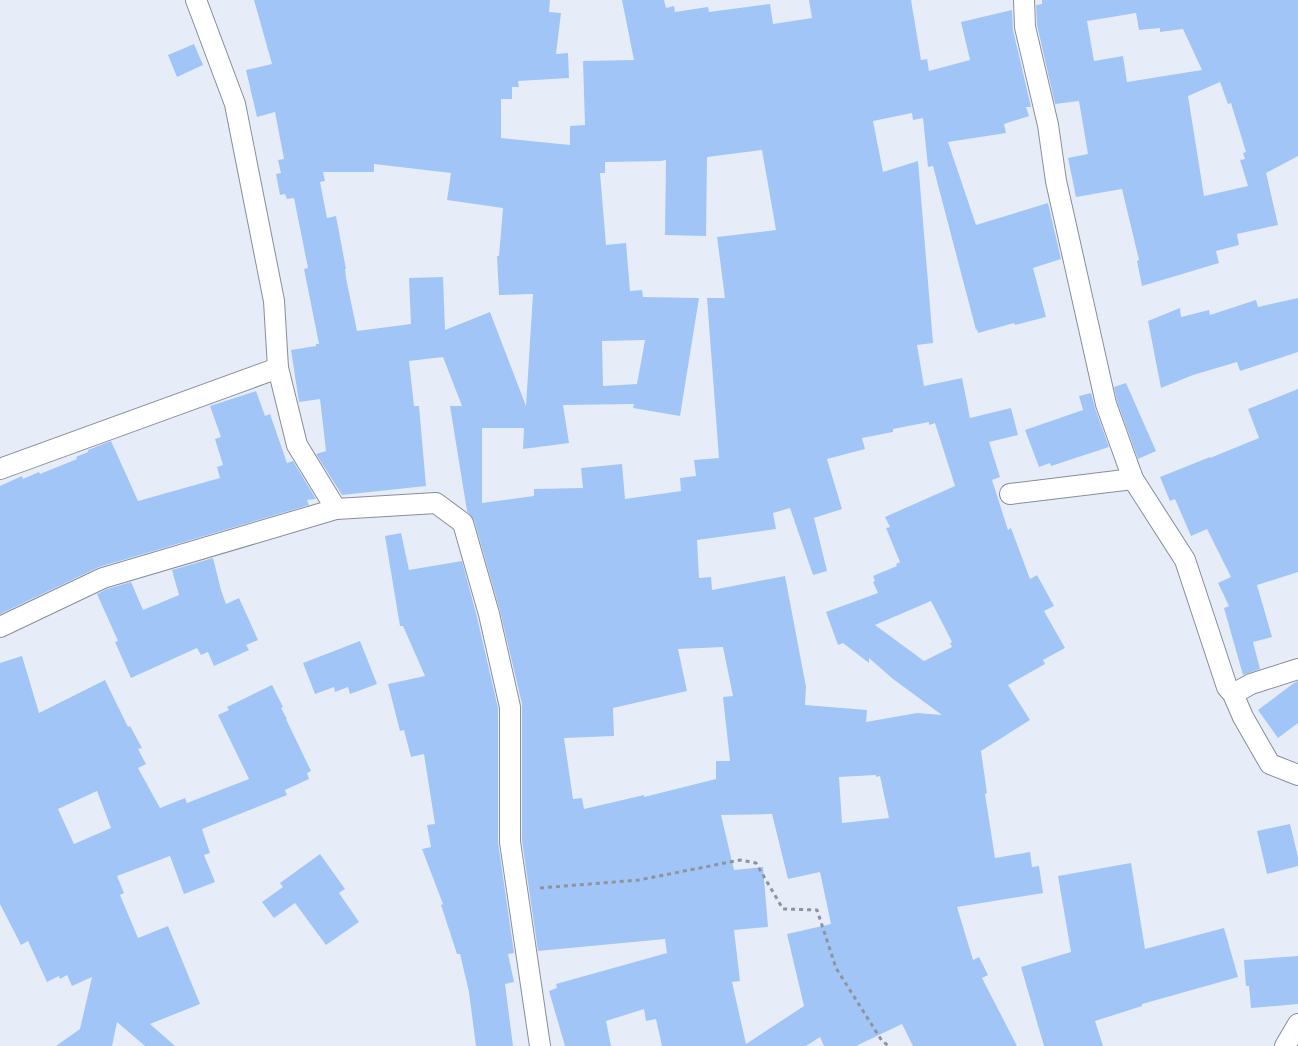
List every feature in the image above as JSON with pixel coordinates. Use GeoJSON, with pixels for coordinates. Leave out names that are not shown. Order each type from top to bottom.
{"type":"FeatureCollection","features":[{"type":"Feature","properties":{"kind":"street"},"geometry":{"type":"LineString","coordinates":[[196,0],[235,104],[274,301],[278,368],[297,445],[336,509]]}},
{"type":"Feature","properties":{"kind":"street"},"geometry":{"type":"LineString","coordinates":[[1024,0],[1025,27],[1048,125],[1056,181],[1106,404],[1133,480],[1185,560],[1227,687],[1233,694],[1243,717],[1270,764],[1298,775]]}},
{"type":"Feature","properties":{"kind":"street"},"geometry":{"type":"LineString","coordinates":[[0,469],[278,368]]}},
{"type":"Feature","properties":{"kind":"street"},"geometry":{"type":"LineString","coordinates":[[1010,494],[1133,480]]}},
{"type":"Feature","properties":{"kind":"street"},"geometry":{"type":"LineString","coordinates":[[0,627],[103,578],[336,509],[436,503],[463,523],[489,614],[510,706],[510,842],[540,1046]]}},
{"type":"Feature","properties":{"kind":"street"},"geometry":{"type":"LineString","coordinates":[[1233,694],[1251,684],[1298,669]]}},
{"type":"Feature","properties":{"kind":"street"},"geometry":{"type":"LineString","coordinates":[[1285,1046],[1298,1024]]}},
{"type":"Feature","properties":{"kind":"path"},"geometry":{"type":"LineString","coordinates":[[517,890],[639,880],[740,860],[756,863],[783,909],[817,910],[836,968],[882,1041],[888,1046]]}},
{"type":"Feature","properties":{"kind":"building"},"geometry":{"type":"Polygon","coordinates":[[[254,0],[550,0],[549,12],[561,13],[556,54],[568,53],[569,78],[518,81],[519,87],[512,87],[512,99],[501,99],[501,138],[570,145],[570,126],[585,125],[583,61],[634,60],[622,0],[664,0],[666,8],[674,6],[675,12],[708,7],[709,12],[770,4],[773,24],[812,18],[809,0],[911,0],[921,60],[927,59],[929,71],[970,60],[961,22],[1012,10],[1013,30],[1031,107],[1026,107],[1029,116],[1004,124],[1006,133],[948,142],[976,225],[1048,203],[1061,259],[1033,268],[1046,317],[978,333],[933,166],[928,167],[923,118],[913,120],[912,113],[873,121],[883,172],[918,161],[933,343],[917,345],[924,386],[962,378],[970,418],[1011,408],[1018,435],[989,442],[1000,477],[992,480],[1008,530],[1011,528],[1030,579],[1037,575],[1054,606],[1044,611],[1065,648],[1043,660],[1045,664],[1008,685],[1030,720],[981,751],[987,793],[985,794],[995,858],[1030,852],[1032,867],[1039,866],[1043,893],[957,907],[973,960],[979,957],[988,975],[982,978],[1017,1046],[913,1046],[902,1024],[856,1046],[824,1046],[820,1037],[806,1046],[662,1046],[656,1019],[646,1021],[644,1009],[606,1021],[611,1046],[565,1046],[549,991],[557,988],[556,984],[667,953],[665,939],[538,951],[522,841],[522,704],[500,611],[474,520],[467,511],[450,406],[462,406],[443,357],[409,361],[414,406],[419,406],[426,486],[342,495],[316,454],[326,451],[320,399],[299,402],[291,350],[319,344],[304,269],[308,268],[294,198],[287,199],[285,194],[280,195],[276,174],[281,173],[278,160],[284,159],[275,112],[257,117],[246,70],[272,64],[254,0]],[[762,150],[707,157],[706,236],[665,235],[666,160],[605,162],[605,173],[600,173],[606,245],[626,243],[630,291],[642,290],[643,297],[699,298],[680,416],[633,408],[634,404],[563,405],[569,443],[523,449],[524,428],[482,428],[482,503],[534,496],[534,489],[583,488],[581,468],[622,464],[625,499],[681,491],[680,478],[696,476],[694,460],[719,458],[707,298],[725,298],[717,237],[776,230],[762,150]],[[374,164],[374,172],[323,172],[325,181],[320,182],[327,218],[336,216],[357,331],[411,324],[409,278],[443,277],[445,330],[490,312],[526,406],[533,294],[499,295],[497,256],[499,256],[503,208],[447,200],[451,173],[374,164]],[[645,340],[602,341],[603,386],[637,384],[645,340]],[[929,422],[893,429],[893,432],[862,438],[865,449],[827,459],[842,509],[814,518],[827,571],[813,575],[790,508],[773,513],[776,529],[697,540],[699,578],[711,577],[712,590],[785,576],[806,687],[805,705],[867,710],[866,722],[917,713],[942,715],[893,679],[869,658],[869,663],[843,643],[838,645],[826,612],[878,593],[873,582],[875,581],[873,576],[897,566],[896,564],[900,562],[886,528],[890,527],[885,517],[955,486],[935,423],[929,425],[929,422]],[[931,601],[875,625],[924,661],[952,647],[950,643],[952,642],[931,601]],[[723,647],[678,649],[687,691],[613,708],[614,736],[564,738],[573,799],[582,798],[584,809],[644,795],[644,797],[716,779],[716,761],[730,761],[723,697],[733,696],[723,647]],[[880,776],[839,777],[842,823],[889,818],[880,776]],[[772,814],[721,815],[734,870],[763,867],[768,927],[734,930],[740,981],[732,982],[746,1044],[804,1006],[787,934],[831,924],[820,872],[788,879],[772,814]]]}},
{"type":"Feature","properties":{"kind":"building"},"geometry":{"type":"Polygon","coordinates":[[[1042,0],[1298,0],[1298,156],[1266,173],[1278,225],[1237,234],[1239,245],[1216,251],[1219,263],[1142,286],[1137,261],[1139,260],[1122,189],[1076,197],[1068,158],[1088,154],[1079,101],[1055,104],[1037,25],[1036,5],[1042,4],[1042,0]],[[1136,13],[1087,21],[1094,61],[1123,56],[1127,82],[1202,70],[1183,29],[1160,32],[1160,28],[1139,30],[1136,13]],[[1220,82],[1188,96],[1204,196],[1248,186],[1240,160],[1245,159],[1243,153],[1246,152],[1231,103],[1228,104],[1220,82]]]}},
{"type":"Feature","properties":{"kind":"building"},"geometry":{"type":"Polygon","coordinates":[[[194,44],[203,65],[177,77],[168,55],[194,44]]]}},
{"type":"Feature","properties":{"kind":"building"},"geometry":{"type":"Polygon","coordinates":[[[1298,298],[1298,352],[1240,371],[1237,362],[1193,375],[1161,388],[1148,321],[1180,308],[1181,317],[1209,310],[1210,315],[1256,300],[1258,307],[1298,298]]]}},
{"type":"Feature","properties":{"kind":"building"},"geometry":{"type":"Polygon","coordinates":[[[1126,383],[1156,451],[1138,459],[1117,401],[1114,387],[1126,383]]]}},
{"type":"Feature","properties":{"kind":"building"},"geometry":{"type":"Polygon","coordinates":[[[1298,389],[1298,572],[1257,585],[1272,637],[1253,642],[1260,669],[1243,675],[1224,608],[1229,606],[1218,583],[1231,577],[1207,529],[1191,536],[1175,499],[1170,501],[1160,477],[1259,438],[1248,409],[1298,389]]]}},
{"type":"Feature","properties":{"kind":"building"},"geometry":{"type":"Polygon","coordinates":[[[256,391],[265,416],[270,414],[287,463],[293,461],[316,499],[307,500],[309,505],[99,567],[0,614],[0,486],[22,476],[23,479],[39,472],[40,474],[77,459],[76,457],[88,452],[88,450],[111,441],[138,501],[220,478],[217,467],[223,465],[215,439],[221,437],[210,406],[256,391]]]}},
{"type":"Feature","properties":{"kind":"building"},"geometry":{"type":"Polygon","coordinates":[[[1091,393],[1109,447],[1051,466],[1050,463],[1039,467],[1025,430],[1083,410],[1079,396],[1091,393]]]}},
{"type":"Feature","properties":{"kind":"building"},"geometry":{"type":"Polygon","coordinates":[[[401,533],[409,570],[462,561],[498,708],[498,842],[514,953],[508,954],[514,982],[505,984],[513,1046],[476,1046],[469,992],[460,954],[457,954],[441,905],[443,904],[422,849],[431,847],[427,825],[435,824],[424,754],[411,757],[404,730],[400,731],[388,684],[425,676],[403,626],[400,626],[385,536],[401,533]]]}},
{"type":"Feature","properties":{"kind":"building"},"geometry":{"type":"Polygon","coordinates":[[[213,558],[226,604],[239,598],[258,640],[246,645],[249,650],[214,666],[208,652],[201,655],[197,648],[131,678],[115,642],[118,641],[97,594],[131,582],[143,610],[179,595],[172,570],[213,558]]]}},
{"type":"Feature","properties":{"kind":"building"},"geometry":{"type":"Polygon","coordinates":[[[360,641],[377,684],[350,694],[348,687],[335,692],[334,687],[315,694],[303,663],[360,641]]]}},
{"type":"Feature","properties":{"kind":"building"},"geometry":{"type":"Polygon","coordinates":[[[22,656],[39,713],[105,680],[128,727],[130,726],[142,748],[138,749],[146,764],[138,768],[160,808],[185,798],[187,803],[249,779],[218,715],[229,710],[227,707],[272,685],[283,707],[281,708],[311,771],[307,773],[309,779],[285,790],[287,795],[202,829],[210,853],[204,855],[215,882],[184,894],[170,856],[117,876],[124,893],[120,895],[138,938],[168,926],[200,1004],[150,1024],[175,1046],[145,1046],[117,1022],[112,1046],[56,1046],[80,1029],[92,977],[72,986],[67,975],[60,979],[59,976],[47,982],[28,941],[21,945],[0,904],[0,663],[22,656]],[[97,791],[58,809],[74,844],[111,828],[97,791]]]}},
{"type":"Feature","properties":{"kind":"building"},"geometry":{"type":"Polygon","coordinates":[[[1298,681],[1298,723],[1278,738],[1258,710],[1298,681]]]}},
{"type":"Feature","properties":{"kind":"building"},"geometry":{"type":"Polygon","coordinates":[[[1290,824],[1298,857],[1298,866],[1267,874],[1257,831],[1290,824]]]}},
{"type":"Feature","properties":{"kind":"building"},"geometry":{"type":"Polygon","coordinates":[[[320,854],[345,889],[339,893],[359,922],[326,945],[295,903],[274,918],[262,902],[283,887],[280,883],[320,854]]]}},
{"type":"Feature","properties":{"kind":"building"},"geometry":{"type":"Polygon","coordinates":[[[1131,863],[1145,949],[1224,928],[1238,977],[1142,1004],[1142,1006],[1095,1021],[1103,1046],[1044,1046],[1021,967],[1071,952],[1058,876],[1131,863]]]}},
{"type":"Feature","properties":{"kind":"building"},"geometry":{"type":"Polygon","coordinates":[[[1298,956],[1298,1004],[1251,1008],[1249,986],[1246,986],[1244,960],[1298,956]]]}}]}
